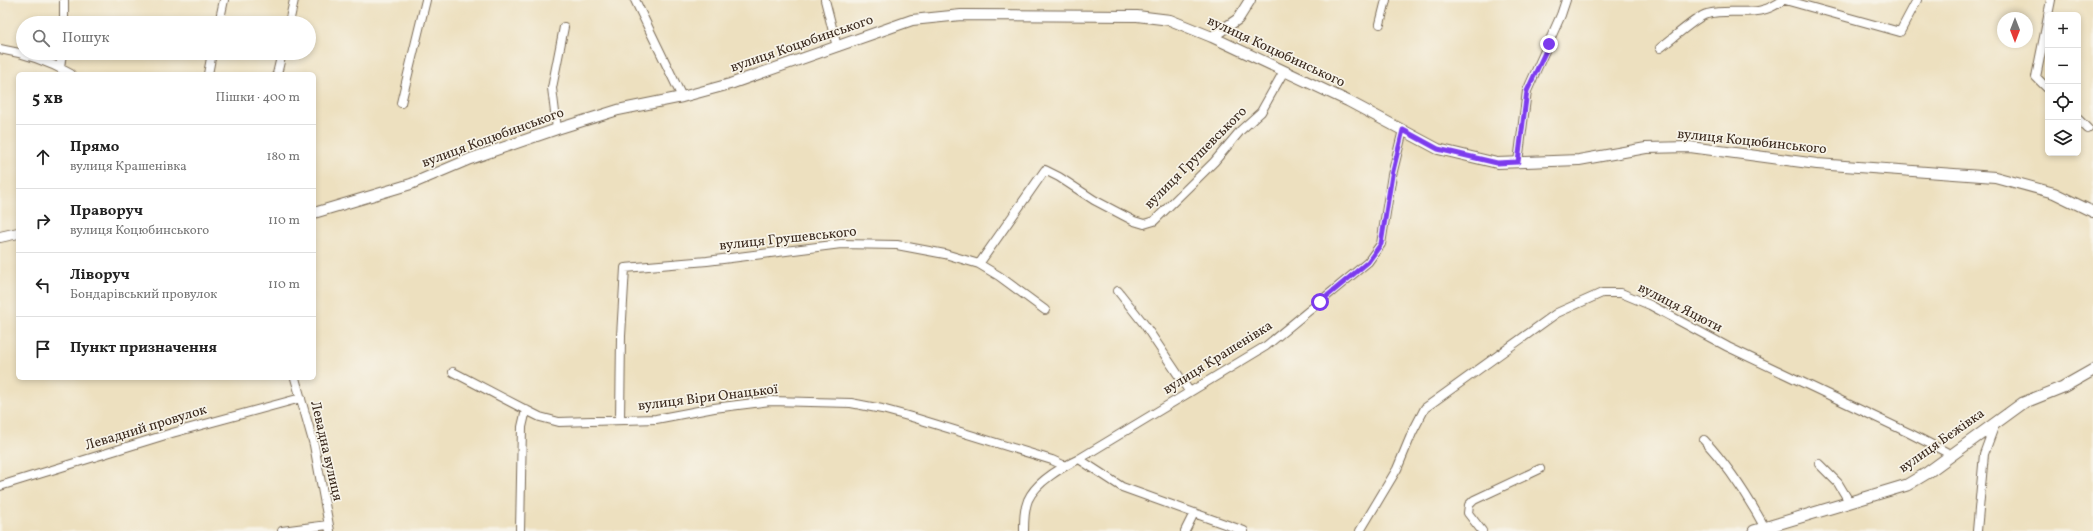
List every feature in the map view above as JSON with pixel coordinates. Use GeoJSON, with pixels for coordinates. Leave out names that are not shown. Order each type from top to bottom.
{"type":"FeatureCollection","features":[{"type":"Feature","properties":{"kind":"main road","name":"вулиця Бежівка"},"geometry":{"type":"LineString","coordinates":[[1760,529],[1907,485],[1927,473],[1996,421],[2023,403],[2063,387],[2093,370]]}},
{"type":"Feature","properties":{"kind":"street"},"geometry":{"type":"LineString","coordinates":[[64,0],[64,16]]}},
{"type":"Feature","properties":{"kind":"street"},"geometry":{"type":"LineString","coordinates":[[221,16],[224,0]]}},
{"type":"Feature","properties":{"kind":"street"},"geometry":{"type":"LineString","coordinates":[[291,16],[294,0]]}},
{"type":"Feature","properties":{"kind":"street"},"geometry":{"type":"LineString","coordinates":[[401,103],[426,0]]}},
{"type":"Feature","properties":{"kind":"street"},"geometry":{"type":"LineString","coordinates":[[635,0],[682,97]]}},
{"type":"Feature","properties":{"kind":"street"},"geometry":{"type":"LineString","coordinates":[[825,0],[837,47]]}},
{"type":"Feature","properties":{"kind":"street"},"geometry":{"type":"LineString","coordinates":[[1212,37],[1238,19],[1250,0]]}},
{"type":"Feature","properties":{"kind":"street"},"geometry":{"type":"LineString","coordinates":[[1380,24],[1386,0]]}},
{"type":"Feature","properties":{"kind":"street"},"geometry":{"type":"LineString","coordinates":[[1518,162],[1527,91],[1562,15],[1566,0]]}},
{"type":"Feature","properties":{"kind":"street"},"geometry":{"type":"LineString","coordinates":[[1660,48],[1704,14],[1716,12],[1760,12],[1774,7],[1784,0],[1900,32],[1917,0]]}},
{"type":"Feature","properties":{"kind":"street"},"geometry":{"type":"LineString","coordinates":[[2049,12],[2051,0]]}},
{"type":"Feature","properties":{"kind":"street","name":"вулиця Коцюбинського"},"geometry":{"type":"LineString","coordinates":[[316,212],[411,184],[470,159],[557,128],[618,110],[682,97],[730,84],[912,20],[961,15],[1137,16],[1170,20],[1212,37],[1284,71],[1438,149],[1497,163],[1579,160],[1646,148],[1690,147],[1733,151],[1817,164],[1995,177],[2054,193],[2093,212]]}},
{"type":"Feature","properties":{"kind":"street"},"geometry":{"type":"LineString","coordinates":[[557,128],[552,88],[564,27]]}},
{"type":"Feature","properties":{"kind":"street"},"geometry":{"type":"LineString","coordinates":[[2045,31],[2036,77],[2045,86]]}},
{"type":"Feature","properties":{"kind":"street"},"geometry":{"type":"LineString","coordinates":[[0,49],[16,54]]}},
{"type":"Feature","properties":{"kind":"street"},"geometry":{"type":"LineString","coordinates":[[35,60],[60,68],[67,72]]}},
{"type":"Feature","properties":{"kind":"street"},"geometry":{"type":"LineString","coordinates":[[60,68],[61,60]]}},
{"type":"Feature","properties":{"kind":"street"},"geometry":{"type":"LineString","coordinates":[[208,72],[211,60]]}},
{"type":"Feature","properties":{"kind":"street"},"geometry":{"type":"LineString","coordinates":[[277,72],[280,60]]}},
{"type":"Feature","properties":{"kind":"street","name":"вулиця Грушевського"},"geometry":{"type":"LineString","coordinates":[[620,420],[621,343],[625,268],[707,261],[841,244],[898,245],[945,254],[979,264],[1045,170],[1094,200],[1134,221],[1144,224],[1154,221],[1214,162],[1241,130],[1262,112],[1284,71]]}},
{"type":"Feature","properties":{"kind":"street"},"geometry":{"type":"LineString","coordinates":[[2079,120],[2088,129]]}},
{"type":"Feature","properties":{"kind":"street","name":"вулиця Крашенівка"},"geometry":{"type":"LineString","coordinates":[[1024,531],[1025,509],[1029,498],[1042,484],[1064,466],[1079,459],[1189,391],[1266,346],[1368,262],[1381,244],[1392,175],[1403,130]]}},
{"type":"Feature","properties":{"kind":"street"},"geometry":{"type":"LineString","coordinates":[[0,237],[16,233]]}},
{"type":"Feature","properties":{"kind":"street"},"geometry":{"type":"LineString","coordinates":[[979,264],[1045,310]]}},
{"type":"Feature","properties":{"kind":"street"},"geometry":{"type":"LineString","coordinates":[[1118,291],[1144,324],[1189,391]]}},
{"type":"Feature","properties":{"kind":"street","name":"вулиця Яцюти"},"geometry":{"type":"LineString","coordinates":[[1360,531],[1397,469],[1412,433],[1425,408],[1558,314],[1602,293],[1621,293],[1650,305],[1728,347],[1952,455]]}},
{"type":"Feature","properties":{"kind":"street","name":"вулиця Віри Онацької"},"geometry":{"type":"LineString","coordinates":[[453,372],[540,417],[559,422],[656,419],[714,408],[770,401],[851,403],[882,409],[915,418],[1052,460],[1064,466]]}},
{"type":"Feature","properties":{"kind":"street","name":"Левадна вулиця"},"geometry":{"type":"LineString","coordinates":[[296,380],[314,445],[329,528]]}},
{"type":"Feature","properties":{"kind":"street","name":"Левадний провулок"},"geometry":{"type":"LineString","coordinates":[[0,486],[172,433],[301,398]]}},
{"type":"Feature","properties":{"kind":"street"},"geometry":{"type":"LineString","coordinates":[[520,531],[522,427],[526,410]]}},
{"type":"Feature","properties":{"kind":"street"},"geometry":{"type":"LineString","coordinates":[[1977,531],[1984,454],[1996,421]]}},
{"type":"Feature","properties":{"kind":"street"},"geometry":{"type":"LineString","coordinates":[[1704,440],[1722,459],[1744,490],[1760,529]]}},
{"type":"Feature","properties":{"kind":"street"},"geometry":{"type":"LineString","coordinates":[[1079,459],[1122,487],[1244,531]]}},
{"type":"Feature","properties":{"kind":"street"},"geometry":{"type":"LineString","coordinates":[[1819,464],[1838,483],[1850,503]]}},
{"type":"Feature","properties":{"kind":"street"},"geometry":{"type":"LineString","coordinates":[[1482,531],[1468,513],[1469,505],[1474,500],[1540,469]]}},
{"type":"Feature","properties":{"kind":"street"},"geometry":{"type":"LineString","coordinates":[[1185,531],[1194,513]]}},
{"type":"Feature","properties":{"kind":"street"},"geometry":{"type":"LineString","coordinates":[[282,531],[329,528]]}},
{"type":"Feature","properties":{"kind":"route"},"geometry":{"type":"LineString","coordinates":[[1320,302],[1368,262],[1381,244],[1392,175],[1403,130],[1438,149],[1497,163],[1518,162],[1527,91],[1549,44]]}}]}
